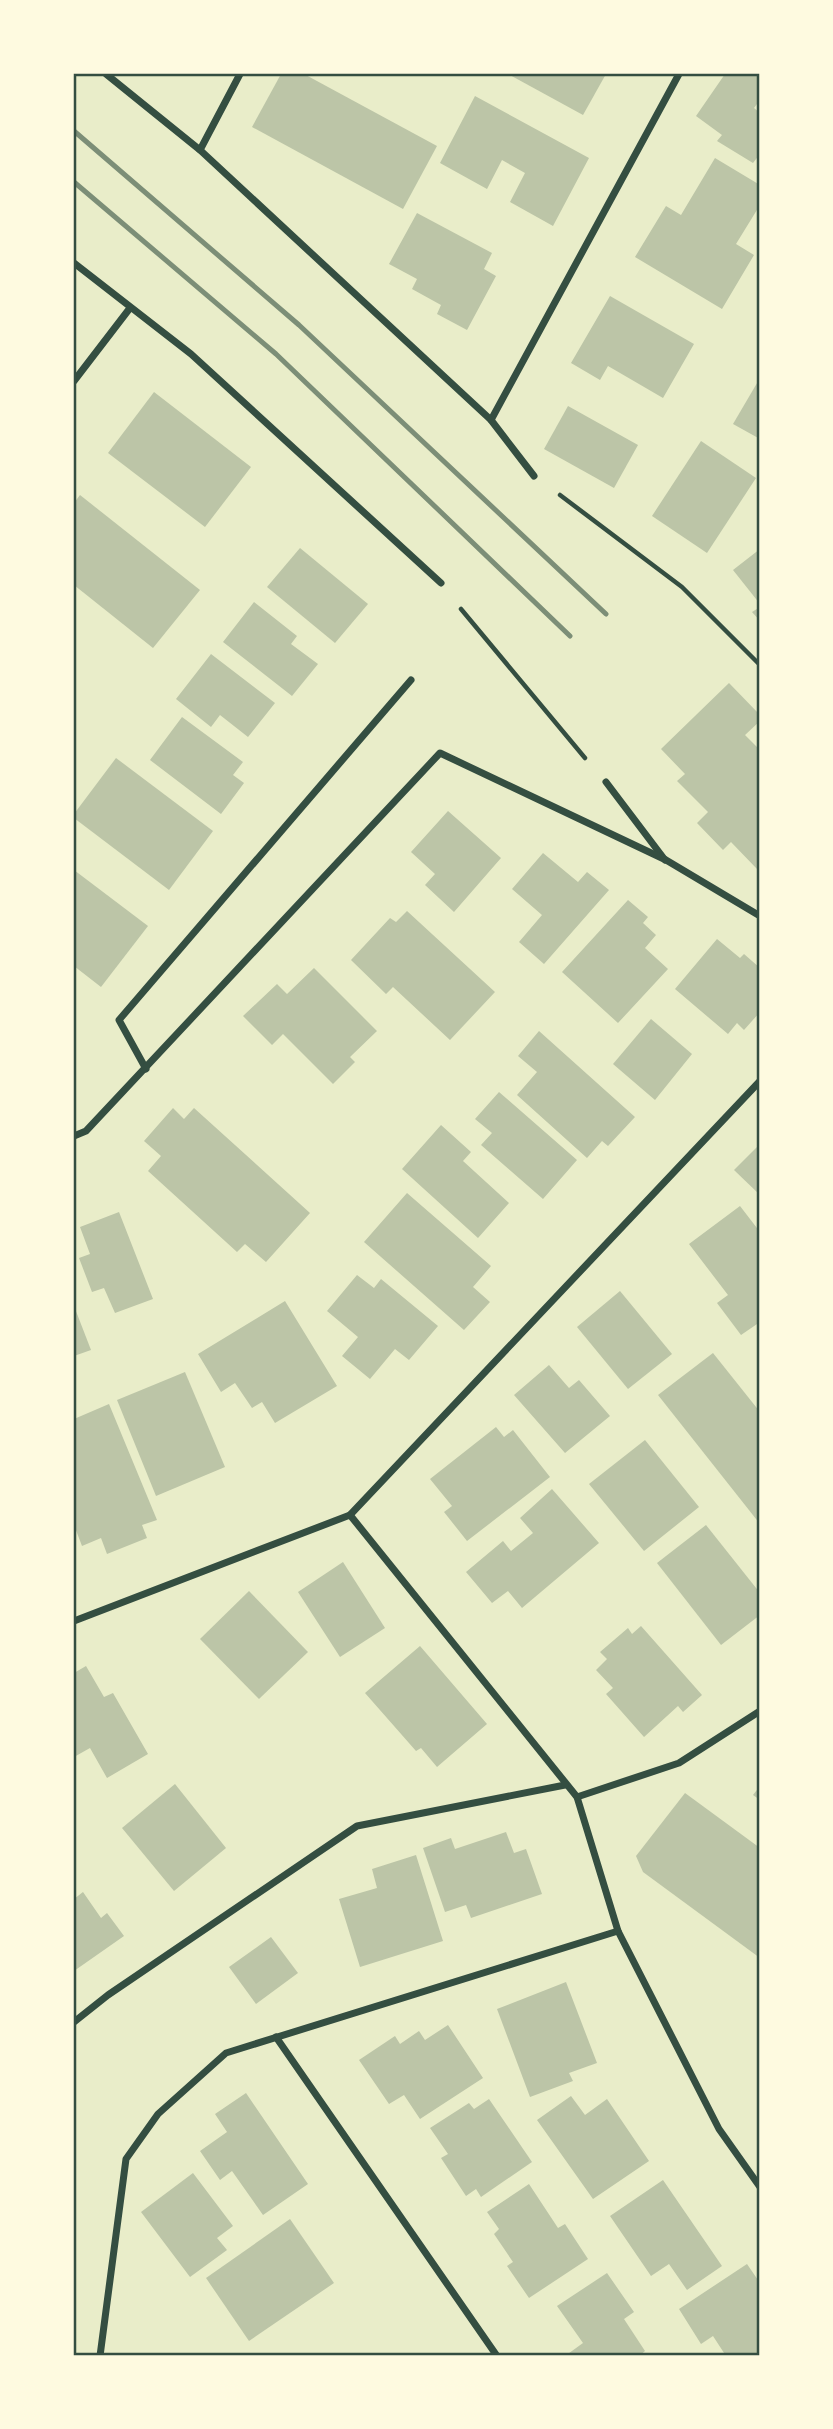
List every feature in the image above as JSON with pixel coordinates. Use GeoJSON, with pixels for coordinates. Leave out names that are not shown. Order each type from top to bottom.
{"type":"FeatureCollection","features":[{"type":"Feature","properties":{"kind":"street"},"geometry":{"type":"LineString","coordinates":[[106,74],[200,150],[491,420],[534,476]]}},
{"type":"Feature","properties":{"kind":"street"},"geometry":{"type":"LineString","coordinates":[[200,150],[240,74]]}},
{"type":"Feature","properties":{"kind":"street"},"geometry":{"type":"LineString","coordinates":[[491,420],[679,74]]}},
{"type":"Feature","properties":{"kind":"street"},"geometry":{"type":"LineString","coordinates":[[74,263],[191,355],[441,583]]}},
{"type":"Feature","properties":{"kind":"street"},"geometry":{"type":"LineString","coordinates":[[74,381],[130,308]]}},
{"type":"Feature","properties":{"kind":"street"},"geometry":{"type":"LineString","coordinates":[[146,1069],[119,1020],[411,680]]}},
{"type":"Feature","properties":{"kind":"street"},"geometry":{"type":"LineString","coordinates":[[74,1136],[86,1131],[146,1069],[440,752],[666,860],[760,916]]}},
{"type":"Feature","properties":{"kind":"street"},"geometry":{"type":"LineString","coordinates":[[606,782],[666,860]]}},
{"type":"Feature","properties":{"kind":"street"},"geometry":{"type":"LineString","coordinates":[[74,1621],[350,1515],[760,1082]]}},
{"type":"Feature","properties":{"kind":"street"},"geometry":{"type":"LineString","coordinates":[[350,1515],[577,1797],[618,1931],[719,2129],[760,2188]]}},
{"type":"Feature","properties":{"kind":"street"},"geometry":{"type":"LineString","coordinates":[[577,1797],[679,1763],[760,1711]]}},
{"type":"Feature","properties":{"kind":"street"},"geometry":{"type":"LineString","coordinates":[[74,2022],[108,1995],[356,1826],[565,1785]]}},
{"type":"Feature","properties":{"kind":"street"},"geometry":{"type":"LineString","coordinates":[[100,2356],[126,2159],[158,2114],[226,2053],[618,1931]]}},
{"type":"Feature","properties":{"kind":"street"},"geometry":{"type":"LineString","coordinates":[[276,2037],[497,2356]]}},
{"type":"Feature","properties":{"kind":"path"},"geometry":{"type":"LineString","coordinates":[[534,476],[682,587],[760,665]]}},
{"type":"Feature","properties":{"kind":"path"},"geometry":{"type":"LineString","coordinates":[[441,583],[606,782]]}},
{"type":"Feature","properties":{"kind":"building"},"geometry":{"type":"Polygon","coordinates":[[[281,74],[304,74],[437,146],[403,209],[252,127],[281,74]]]}},
{"type":"Feature","properties":{"kind":"building"},"geometry":{"type":"Polygon","coordinates":[[[508,74],[606,74],[583,115],[508,74]]]}},
{"type":"Feature","properties":{"kind":"building"},"geometry":{"type":"Polygon","coordinates":[[[725,74],[760,74],[760,100],[754,108],[760,113],[760,154],[753,163],[717,141],[722,135],[696,116],[725,74]]]}},
{"type":"Feature","properties":{"kind":"building"},"geometry":{"type":"Polygon","coordinates":[[[475,96],[589,158],[553,226],[510,202],[525,173],[502,160],[487,189],[440,163],[475,96]]]}},
{"type":"Feature","properties":{"kind":"building"},"geometry":{"type":"Polygon","coordinates":[[[715,158],[760,185],[760,205],[736,244],[754,255],[722,309],[635,257],[666,206],[681,215],[715,158]]]}},
{"type":"Feature","properties":{"kind":"building"},"geometry":{"type":"Polygon","coordinates":[[[417,213],[492,253],[484,269],[496,276],[467,330],[437,314],[441,305],[412,289],[417,279],[389,264],[417,213]]]}},
{"type":"Feature","properties":{"kind":"building"},"geometry":{"type":"Polygon","coordinates":[[[610,296],[694,344],[663,398],[608,366],[600,380],[571,363],[610,296]]]}},
{"type":"Feature","properties":{"kind":"building"},"geometry":{"type":"Polygon","coordinates":[[[760,378],[760,439],[733,424],[760,378]]]}},
{"type":"Feature","properties":{"kind":"building"},"geometry":{"type":"Polygon","coordinates":[[[154,392],[251,467],[205,527],[108,453],[154,392]]]}},
{"type":"Feature","properties":{"kind":"building"},"geometry":{"type":"Polygon","coordinates":[[[568,406],[638,445],[614,488],[544,449],[568,406]]]}},
{"type":"Feature","properties":{"kind":"building"},"geometry":{"type":"Polygon","coordinates":[[[701,441],[756,478],[707,553],[652,516],[701,441]]]}},
{"type":"Feature","properties":{"kind":"building"},"geometry":{"type":"Polygon","coordinates":[[[80,495],[200,590],[153,648],[74,585],[74,503],[80,495]]]}},
{"type":"Feature","properties":{"kind":"building"},"geometry":{"type":"Polygon","coordinates":[[[300,548],[368,604],[335,643],[267,587],[300,548]]]}},
{"type":"Feature","properties":{"kind":"building"},"geometry":{"type":"Polygon","coordinates":[[[760,549],[760,604],[733,570],[760,549]]]}},
{"type":"Feature","properties":{"kind":"building"},"geometry":{"type":"Polygon","coordinates":[[[254,602],[297,636],[291,644],[318,664],[292,696],[223,642],[254,602]]]}},
{"type":"Feature","properties":{"kind":"building"},"geometry":{"type":"Polygon","coordinates":[[[760,607],[760,621],[752,612],[760,607]]]}},
{"type":"Feature","properties":{"kind":"building"},"geometry":{"type":"Polygon","coordinates":[[[211,654],[275,703],[248,737],[220,715],[211,727],[176,699],[211,654]]]}},
{"type":"Feature","properties":{"kind":"building"},"geometry":{"type":"Polygon","coordinates":[[[729,683],[760,715],[760,721],[745,735],[760,750],[760,867],[757,869],[731,842],[723,850],[697,823],[708,812],[677,781],[685,774],[661,749],[729,683]]]}},
{"type":"Feature","properties":{"kind":"building"},"geometry":{"type":"Polygon","coordinates":[[[182,717],[243,762],[233,775],[244,783],[221,814],[150,760],[182,717]]]}},
{"type":"Feature","properties":{"kind":"building"},"geometry":{"type":"Polygon","coordinates":[[[116,758],[213,831],[169,890],[74,818],[74,814],[116,758]]]}},
{"type":"Feature","properties":{"kind":"building"},"geometry":{"type":"Polygon","coordinates":[[[448,811],[501,858],[454,912],[425,885],[435,874],[411,852],[448,811]]]}},
{"type":"Feature","properties":{"kind":"building"},"geometry":{"type":"Polygon","coordinates":[[[543,853],[578,882],[587,872],[609,890],[544,964],[519,942],[542,915],[512,889],[543,853]]]}},
{"type":"Feature","properties":{"kind":"building"},"geometry":{"type":"Polygon","coordinates":[[[74,870],[148,926],[101,987],[74,966],[74,870]]]}},
{"type":"Feature","properties":{"kind":"building"},"geometry":{"type":"Polygon","coordinates":[[[628,900],[648,917],[643,923],[656,935],[645,948],[668,969],[618,1023],[562,972],[628,900]]]}},
{"type":"Feature","properties":{"kind":"building"},"geometry":{"type":"Polygon","coordinates":[[[407,911],[495,992],[450,1040],[393,987],[386,994],[351,960],[390,918],[396,922],[407,911]]]}},
{"type":"Feature","properties":{"kind":"building"},"geometry":{"type":"Polygon","coordinates":[[[717,939],[740,958],[744,954],[760,968],[760,1012],[744,1030],[737,1023],[728,1034],[675,989],[717,939]]]}},
{"type":"Feature","properties":{"kind":"building"},"geometry":{"type":"Polygon","coordinates":[[[314,968],[377,1031],[350,1057],[355,1062],[333,1084],[283,1034],[272,1045],[243,1016],[277,984],[287,994],[314,968]]]}},
{"type":"Feature","properties":{"kind":"building"},"geometry":{"type":"Polygon","coordinates":[[[651,1019],[692,1054],[655,1100],[613,1064],[651,1019]]]}},
{"type":"Feature","properties":{"kind":"building"},"geometry":{"type":"Polygon","coordinates":[[[539,1031],[635,1117],[608,1146],[602,1141],[587,1158],[517,1095],[537,1072],[518,1056],[539,1031]]]}},
{"type":"Feature","properties":{"kind":"building"},"geometry":{"type":"Polygon","coordinates":[[[499,1092],[577,1160],[543,1199],[481,1145],[492,1133],[475,1119],[499,1092]]]}},
{"type":"Feature","properties":{"kind":"building"},"geometry":{"type":"Polygon","coordinates":[[[173,1108],[184,1119],[194,1108],[310,1213],[266,1262],[245,1244],[237,1252],[148,1171],[161,1156],[144,1141],[173,1108]]]}},
{"type":"Feature","properties":{"kind":"building"},"geometry":{"type":"Polygon","coordinates":[[[441,1125],[471,1152],[463,1161],[509,1203],[478,1238],[402,1169],[441,1125]]]}},
{"type":"Feature","properties":{"kind":"building"},"geometry":{"type":"Polygon","coordinates":[[[760,1144],[760,1195],[734,1170],[760,1144]]]}},
{"type":"Feature","properties":{"kind":"building"},"geometry":{"type":"Polygon","coordinates":[[[407,1193],[491,1266],[473,1287],[490,1302],[464,1330],[364,1242],[407,1193]]]}},
{"type":"Feature","properties":{"kind":"building"},"geometry":{"type":"Polygon","coordinates":[[[740,1206],[760,1232],[760,1322],[741,1335],[717,1303],[728,1295],[689,1244],[740,1206]]]}},
{"type":"Feature","properties":{"kind":"building"},"geometry":{"type":"Polygon","coordinates":[[[119,1212],[153,1299],[115,1313],[104,1288],[92,1292],[79,1258],[90,1254],[80,1227],[119,1212]]]}},
{"type":"Feature","properties":{"kind":"building"},"geometry":{"type":"Polygon","coordinates":[[[357,1275],[374,1288],[381,1279],[438,1326],[409,1360],[395,1349],[370,1379],[342,1356],[358,1337],[327,1311],[357,1275]]]}},
{"type":"Feature","properties":{"kind":"building"},"geometry":{"type":"Polygon","coordinates":[[[620,1291],[672,1354],[628,1389],[577,1327],[620,1291]]]}},
{"type":"Feature","properties":{"kind":"building"},"geometry":{"type":"Polygon","coordinates":[[[285,1301],[337,1386],[275,1423],[262,1402],[252,1408],[235,1383],[221,1392],[198,1354],[285,1301]]]}},
{"type":"Feature","properties":{"kind":"building"},"geometry":{"type":"Polygon","coordinates":[[[74,1306],[91,1350],[74,1356],[74,1306]]]}},
{"type":"Feature","properties":{"kind":"building"},"geometry":{"type":"Polygon","coordinates":[[[713,1353],[760,1412],[760,1524],[658,1395],[713,1353]]]}},
{"type":"Feature","properties":{"kind":"building"},"geometry":{"type":"Polygon","coordinates":[[[549,1365],[569,1388],[579,1380],[610,1416],[565,1453],[514,1395],[549,1365]]]}},
{"type":"Feature","properties":{"kind":"building"},"geometry":{"type":"Polygon","coordinates":[[[185,1372],[225,1467],[156,1496],[117,1400],[185,1372]]]}},
{"type":"Feature","properties":{"kind":"building"},"geometry":{"type":"Polygon","coordinates":[[[109,1404],[157,1520],[142,1525],[147,1538],[107,1554],[101,1538],[82,1546],[74,1525],[74,1419],[109,1404]]]}},
{"type":"Feature","properties":{"kind":"building"},"geometry":{"type":"Polygon","coordinates":[[[496,1427],[504,1437],[513,1430],[550,1477],[467,1541],[444,1512],[452,1506],[430,1479],[496,1427]]]}},
{"type":"Feature","properties":{"kind":"building"},"geometry":{"type":"Polygon","coordinates":[[[645,1440],[699,1507],[644,1551],[589,1484],[645,1440]]]}},
{"type":"Feature","properties":{"kind":"building"},"geometry":{"type":"Polygon","coordinates":[[[552,1489],[599,1543],[522,1608],[508,1591],[492,1603],[466,1572],[503,1541],[511,1551],[533,1533],[520,1518],[552,1489]]]}},
{"type":"Feature","properties":{"kind":"building"},"geometry":{"type":"Polygon","coordinates":[[[706,1525],[760,1593],[760,1615],[721,1645],[657,1563],[706,1525]]]}},
{"type":"Feature","properties":{"kind":"building"},"geometry":{"type":"Polygon","coordinates":[[[343,1562],[385,1628],[340,1657],[298,1592],[343,1562]]]}},
{"type":"Feature","properties":{"kind":"building"},"geometry":{"type":"Polygon","coordinates":[[[249,1591],[308,1652],[259,1699],[200,1639],[249,1591]]]}},
{"type":"Feature","properties":{"kind":"building"},"geometry":{"type":"Polygon","coordinates":[[[641,1626],[702,1695],[683,1712],[678,1706],[644,1737],[606,1694],[613,1688],[596,1670],[607,1659],[600,1652],[628,1628],[632,1634],[641,1626]]]}},
{"type":"Feature","properties":{"kind":"building"},"geometry":{"type":"Polygon","coordinates":[[[420,1646],[487,1724],[437,1767],[421,1748],[416,1751],[365,1693],[420,1646]]]}},
{"type":"Feature","properties":{"kind":"building"},"geometry":{"type":"Polygon","coordinates":[[[86,1666],[104,1697],[113,1693],[148,1754],[107,1778],[90,1748],[74,1757],[74,1673],[86,1666]]]}},
{"type":"Feature","properties":{"kind":"building"},"geometry":{"type":"Polygon","coordinates":[[[175,1784],[226,1848],[174,1891],[122,1828],[175,1784]]]}},
{"type":"Feature","properties":{"kind":"building"},"geometry":{"type":"Polygon","coordinates":[[[760,1786],[760,1800],[753,1795],[760,1786]]]}},
{"type":"Feature","properties":{"kind":"building"},"geometry":{"type":"Polygon","coordinates":[[[685,1793],[760,1848],[760,1958],[643,1872],[636,1856],[685,1793]]]}},
{"type":"Feature","properties":{"kind":"building"},"geometry":{"type":"Polygon","coordinates":[[[506,1832],[514,1853],[526,1849],[542,1894],[471,1918],[466,1905],[445,1912],[423,1848],[451,1838],[455,1849],[506,1832]]]}},
{"type":"Feature","properties":{"kind":"building"},"geometry":{"type":"Polygon","coordinates":[[[416,1855],[443,1941],[360,1967],[339,1899],[377,1888],[372,1869],[416,1855]]]}},
{"type":"Feature","properties":{"kind":"building"},"geometry":{"type":"Polygon","coordinates":[[[83,1892],[101,1918],[107,1913],[124,1936],[74,1971],[74,1899],[83,1892]]]}},
{"type":"Feature","properties":{"kind":"building"},"geometry":{"type":"Polygon","coordinates":[[[271,1937],[298,1973],[256,2004],[229,1967],[271,1937]]]}},
{"type":"Feature","properties":{"kind":"building"},"geometry":{"type":"Polygon","coordinates":[[[566,1982],[597,2063],[569,2073],[573,2081],[530,2097],[497,2009],[566,1982]]]}},
{"type":"Feature","properties":{"kind":"building"},"geometry":{"type":"Polygon","coordinates":[[[448,2025],[483,2078],[420,2119],[404,2095],[389,2104],[359,2060],[395,2036],[400,2044],[419,2031],[425,2040],[448,2025]]]}},
{"type":"Feature","properties":{"kind":"building"},"geometry":{"type":"Polygon","coordinates":[[[246,2093],[308,2184],[263,2215],[232,2171],[220,2180],[200,2151],[227,2132],[215,2114],[246,2093]]]}},
{"type":"Feature","properties":{"kind":"building"},"geometry":{"type":"Polygon","coordinates":[[[571,2096],[585,2115],[607,2099],[649,2161],[593,2199],[537,2120],[571,2096]]]}},
{"type":"Feature","properties":{"kind":"building"},"geometry":{"type":"Polygon","coordinates":[[[489,2099],[532,2162],[481,2197],[476,2189],[466,2196],[441,2158],[448,2154],[430,2128],[469,2103],[474,2109],[489,2099]]]}},
{"type":"Feature","properties":{"kind":"building"},"geometry":{"type":"Polygon","coordinates":[[[193,2173],[233,2226],[217,2238],[227,2250],[190,2277],[141,2212],[193,2173]]]}},
{"type":"Feature","properties":{"kind":"building"},"geometry":{"type":"Polygon","coordinates":[[[663,2180],[722,2266],[687,2290],[669,2264],[651,2276],[610,2216],[663,2180]]]}},
{"type":"Feature","properties":{"kind":"building"},"geometry":{"type":"Polygon","coordinates":[[[529,2184],[558,2228],[565,2224],[588,2259],[529,2298],[507,2266],[513,2262],[494,2234],[499,2229],[487,2212],[529,2184]]]}},
{"type":"Feature","properties":{"kind":"building"},"geometry":{"type":"Polygon","coordinates":[[[290,2219],[334,2283],[249,2341],[206,2278],[290,2219]]]}},
{"type":"Feature","properties":{"kind":"building"},"geometry":{"type":"Polygon","coordinates":[[[747,2264],[760,2283],[760,2356],[726,2356],[713,2336],[701,2344],[679,2309],[747,2264]]]}},
{"type":"Feature","properties":{"kind":"building"},"geometry":{"type":"Polygon","coordinates":[[[607,2273],[634,2312],[624,2319],[645,2351],[639,2356],[565,2356],[583,2343],[557,2306],[607,2273]]]}},
{"type":"Feature","properties":{"kind":"railway"},"geometry":{"type":"LineString","coordinates":[[74,131],[299,325],[606,614]]}},
{"type":"Feature","properties":{"kind":"railway"},"geometry":{"type":"LineString","coordinates":[[74,182],[276,354],[570,636]]}}]}
